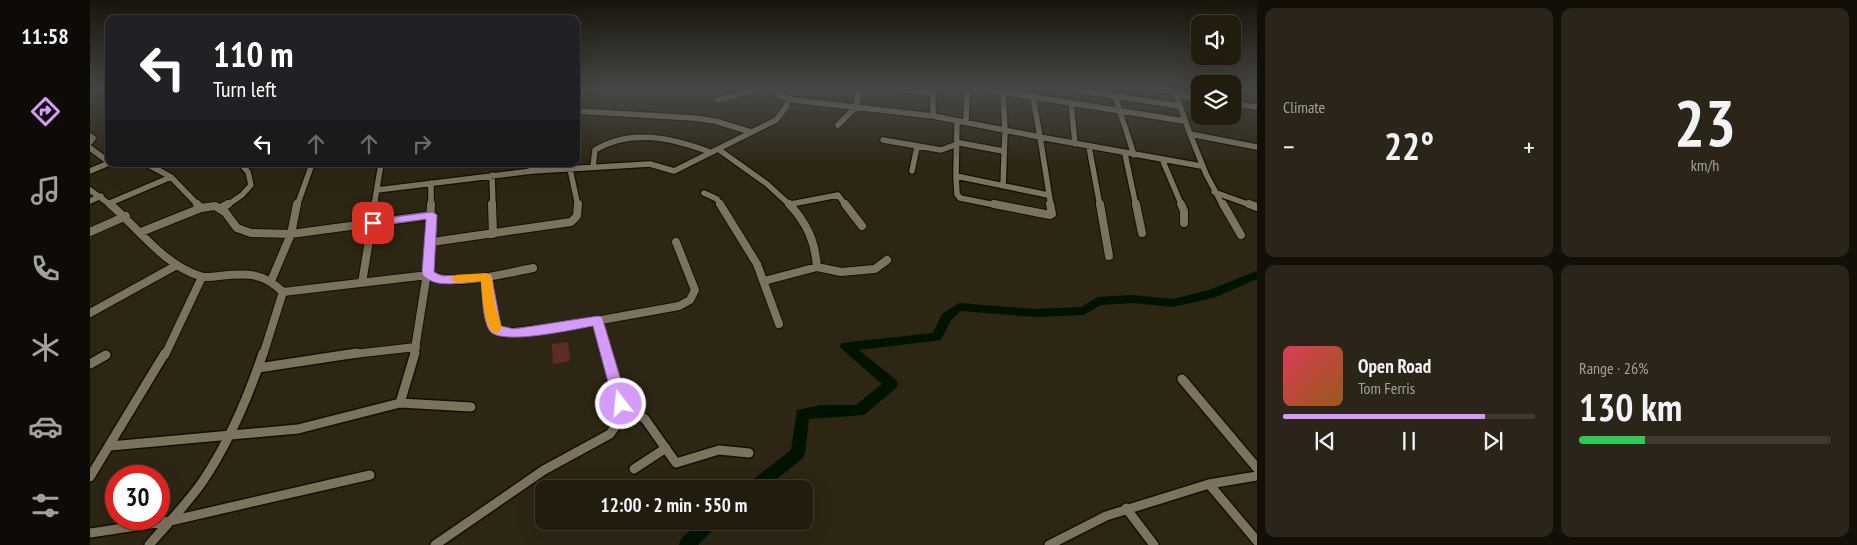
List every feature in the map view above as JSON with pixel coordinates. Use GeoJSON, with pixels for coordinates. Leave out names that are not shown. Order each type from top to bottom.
{"type":"FeatureCollection","features":[{"type":"Feature","properties":{"kind":"street"},"geometry":{"type":"LineString","coordinates":[[634,114],[715,121],[751,132]]}},
{"type":"Feature","properties":{"kind":"street"},"geometry":{"type":"LineString","coordinates":[[378,190],[492,176],[531,167],[570,168],[650,164],[674,171],[776,120],[780,114]]}},
{"type":"Feature","properties":{"kind":"street"},"geometry":{"type":"LineString","coordinates":[[838,125],[849,114]]}},
{"type":"Feature","properties":{"kind":"street"},"geometry":{"type":"LineString","coordinates":[[920,114],[966,122],[1089,148],[1201,166]]}},
{"type":"Feature","properties":{"kind":"street"},"geometry":{"type":"LineString","coordinates":[[966,114],[966,122]]}},
{"type":"Feature","properties":{"kind":"street"},"geometry":{"type":"LineString","coordinates":[[1002,186],[1004,114]]}},
{"type":"Feature","properties":{"kind":"street"},"geometry":{"type":"LineString","coordinates":[[957,121],[955,145],[958,197],[1050,215],[1052,212],[1036,114]]}},
{"type":"Feature","properties":{"kind":"street"},"geometry":{"type":"LineString","coordinates":[[1069,114],[1075,144]]}},
{"type":"Feature","properties":{"kind":"street"},"geometry":{"type":"LineString","coordinates":[[1121,114],[1134,155]]}},
{"type":"Feature","properties":{"kind":"street"},"geometry":{"type":"LineString","coordinates":[[1136,114],[1184,122]]}},
{"type":"Feature","properties":{"kind":"street"},"geometry":{"type":"LineString","coordinates":[[1182,114],[1201,166],[1214,192],[1241,235]]}},
{"type":"Feature","properties":{"kind":"street"},"geometry":{"type":"LineString","coordinates":[[1190,134],[1257,147]]}},
{"type":"Feature","properties":{"kind":"street"},"geometry":{"type":"LineString","coordinates":[[90,136],[93,138],[90,142]]}},
{"type":"Feature","properties":{"kind":"street"},"geometry":{"type":"LineString","coordinates":[[593,167],[595,150],[605,142],[616,138],[645,138],[676,142],[710,152]]}},
{"type":"Feature","properties":{"kind":"street"},"geometry":{"type":"LineString","coordinates":[[883,140],[941,150],[955,145],[966,144],[1003,151]]}},
{"type":"Feature","properties":{"kind":"street"},"geometry":{"type":"LineString","coordinates":[[912,171],[917,147]]}},
{"type":"Feature","properties":{"kind":"street"},"geometry":{"type":"LineString","coordinates":[[90,148],[105,159]]}},
{"type":"Feature","properties":{"kind":"street"},"geometry":{"type":"LineString","coordinates":[[1089,148],[1109,256]]}},
{"type":"Feature","properties":{"kind":"street"},"geometry":{"type":"LineString","coordinates":[[718,149],[791,204],[813,241],[817,257],[816,267]]}},
{"type":"Feature","properties":{"kind":"street"},"geometry":{"type":"LineString","coordinates":[[1125,154],[1142,233]]}},
{"type":"Feature","properties":{"kind":"street"},"geometry":{"type":"LineString","coordinates":[[1162,159],[1184,211],[1184,223]]}},
{"type":"Feature","properties":{"kind":"street"},"geometry":{"type":"LineString","coordinates":[[90,171],[105,164]]}},
{"type":"Feature","properties":{"kind":"street"},"geometry":{"type":"LineString","coordinates":[[153,167],[171,177],[201,208]]}},
{"type":"Feature","properties":{"kind":"street"},"geometry":{"type":"LineString","coordinates":[[141,232],[201,208],[221,208],[242,197],[250,188],[249,174],[243,167]]}},
{"type":"Feature","properties":{"kind":"street"},"geometry":{"type":"LineString","coordinates":[[271,280],[291,234],[299,197],[311,167]]}},
{"type":"Feature","properties":{"kind":"street"},"geometry":{"type":"LineString","coordinates":[[362,284],[381,167]]}},
{"type":"Feature","properties":{"kind":"street"},"geometry":{"type":"LineString","coordinates":[[432,242],[562,225],[575,220],[578,209],[570,168]]}},
{"type":"Feature","properties":{"kind":"street"},"geometry":{"type":"LineString","coordinates":[[492,176],[493,234]]}},
{"type":"Feature","properties":{"kind":"street"},"geometry":{"type":"LineString","coordinates":[[956,176],[1048,195]]}},
{"type":"Feature","properties":{"kind":"street"},"geometry":{"type":"LineString","coordinates":[[110,203],[171,177]]}},
{"type":"Feature","properties":{"kind":"street"},"geometry":{"type":"LineString","coordinates":[[400,403],[411,378],[428,274],[432,242],[431,183]]}},
{"type":"Feature","properties":{"kind":"street"},"geometry":{"type":"LineString","coordinates":[[90,190],[101,196],[126,216],[177,265],[202,277],[261,275],[271,280],[283,292]]}},
{"type":"Feature","properties":{"kind":"street"},"geometry":{"type":"LineString","coordinates":[[1214,192],[1257,207]]}},
{"type":"Feature","properties":{"kind":"street"},"geometry":{"type":"LineString","coordinates":[[704,193],[717,199],[757,264],[779,324]]}},
{"type":"Feature","properties":{"kind":"street"},"geometry":{"type":"LineString","coordinates":[[791,204],[838,195],[862,226]]}},
{"type":"Feature","properties":{"kind":"street"},"geometry":{"type":"LineString","coordinates":[[90,201],[101,196]]}},
{"type":"Feature","properties":{"kind":"street"},"geometry":{"type":"LineString","coordinates":[[221,208],[242,231],[291,234],[432,215]]}},
{"type":"Feature","properties":{"kind":"street"},"geometry":{"type":"LineString","coordinates":[[90,232],[126,216]]}},
{"type":"Feature","properties":{"kind":"street"},"geometry":{"type":"LineString","coordinates":[[486,277],[493,321],[496,329],[500,331],[514,333],[598,321],[679,306],[690,300],[695,290],[676,242]]}},
{"type":"Feature","properties":{"kind":"street"},"geometry":{"type":"LineString","coordinates":[[764,281],[816,267],[841,272],[875,269],[887,260]]}},
{"type":"Feature","properties":{"kind":"street"},"geometry":{"type":"LineString","coordinates":[[90,313],[177,265]]}},
{"type":"Feature","properties":{"kind":"street"},"geometry":{"type":"LineString","coordinates":[[283,292],[362,284],[428,274],[441,280],[486,277],[533,268]]}},
{"type":"Feature","properties":{"kind":"street"},"geometry":{"type":"LineString","coordinates":[[90,477],[158,368],[189,309],[202,277]]}},
{"type":"Feature","properties":{"kind":"street"},"geometry":{"type":"LineString","coordinates":[[170,521],[210,470],[228,436],[258,368],[283,292]]}},
{"type":"Feature","properties":{"kind":"street"},"geometry":{"type":"LineString","coordinates":[[435,545],[544,470],[610,434],[619,421],[621,404],[598,321]]}},
{"type":"Feature","properties":{"kind":"street"},"geometry":{"type":"LineString","coordinates":[[258,368],[341,355],[416,347]]}},
{"type":"Feature","properties":{"kind":"street"},"geometry":{"type":"LineString","coordinates":[[90,364],[106,355]]}},
{"type":"Feature","properties":{"kind":"street"},"geometry":{"type":"LineString","coordinates":[[1182,380],[1257,468]]}},
{"type":"Feature","properties":{"kind":"street"},"geometry":{"type":"LineString","coordinates":[[110,446],[298,429],[400,403],[471,407]]}},
{"type":"Feature","properties":{"kind":"street"},"geometry":{"type":"LineString","coordinates":[[621,404],[644,419],[676,463],[682,463],[719,450],[749,452]]}},
{"type":"Feature","properties":{"kind":"street"},"geometry":{"type":"LineString","coordinates":[[634,469],[666,448]]}},
{"type":"Feature","properties":{"kind":"street"},"geometry":{"type":"LineString","coordinates":[[170,521],[370,475]]}},
{"type":"Feature","properties":{"kind":"street"},"geometry":{"type":"LineString","coordinates":[[1049,545],[1065,534],[1126,508],[1209,484],[1257,476]]}},
{"type":"Feature","properties":{"kind":"street"},"geometry":{"type":"LineString","coordinates":[[1209,484],[1257,541]]}},
{"type":"Feature","properties":{"kind":"street"},"geometry":{"type":"LineString","coordinates":[[1126,508],[1154,545]]}},
{"type":"Feature","properties":{"kind":"street"},"geometry":{"type":"LineString","coordinates":[[90,533],[110,530]]}},
{"type":"Feature","properties":{"kind":"street"},"geometry":{"type":"LineString","coordinates":[[149,545],[162,530]]}},
{"type":"Feature","properties":{"kind":"shaded area"},"geometry":{"type":"Polygon","coordinates":[[[568,342],[570,361],[553,364],[552,344],[568,342]]]}},
{"type":"Feature","properties":{"kind":"waterway"},"geometry":{"type":"LineString","coordinates":[[764,480],[798,453],[802,414],[821,411],[859,411],[891,384],[846,346],[937,337],[946,317],[959,307],[1035,313],[1084,311],[1098,301],[1133,299],[1173,303],[1212,294],[1257,275]]}},
{"type":"Feature","properties":{"kind":"waterway"},"geometry":{"type":"LineString","coordinates":[[687,545],[702,530]]}},
{"type":"Feature","properties":{"kind":"slow traffic"},"geometry":{"type":"LineString","coordinates":[[456,279],[486,277],[489,305],[496,329]]}},
{"type":"Feature","properties":{"kind":"route"},"geometry":{"type":"LineString","coordinates":[[373,223],[432,215],[432,242],[428,274],[432,278],[441,280],[486,277],[493,321],[496,329],[504,333],[598,321],[621,404]]}}]}
